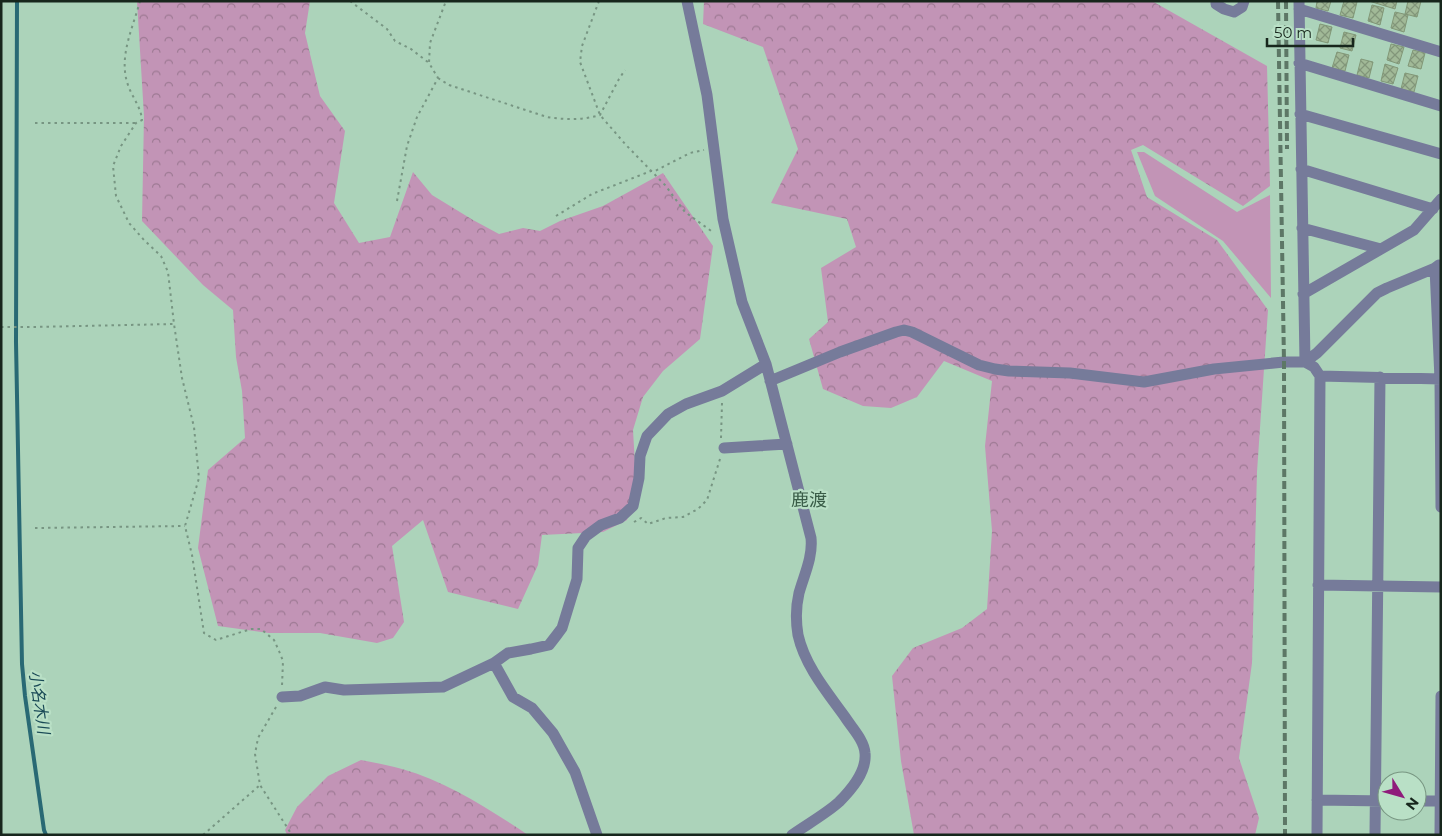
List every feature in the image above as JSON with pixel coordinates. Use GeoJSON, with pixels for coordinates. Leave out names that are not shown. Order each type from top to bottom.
{"type":"FeatureCollection","features":[{"type":"Feature","properties":{"kind":"street"},"geometry":{"type":"LineString","coordinates":[[687,1],[707,95],[723,219],[742,302],[766,364],[811,538],[812,548],[799,596],[798,635],[815,675],[861,740],[865,753],[864,765],[858,779],[838,803],[792,835]]}},
{"type":"Feature","properties":{"kind":"street"},"geometry":{"type":"LineString","coordinates":[[1216,1],[1216,4],[1224,9],[1234,12],[1242,7],[1244,1]]}},
{"type":"Feature","properties":{"kind":"street"},"geometry":{"type":"LineString","coordinates":[[1305,362],[1299,5],[1441,52]]}},
{"type":"Feature","properties":{"kind":"street"},"geometry":{"type":"LineString","coordinates":[[1299,63],[1441,106]]}},
{"type":"Feature","properties":{"kind":"street"},"geometry":{"type":"LineString","coordinates":[[1300,114],[1441,154]]}},
{"type":"Feature","properties":{"kind":"street"},"geometry":{"type":"LineString","coordinates":[[1301,169],[1433,209]]}},
{"type":"Feature","properties":{"kind":"street"},"geometry":{"type":"LineString","coordinates":[[1303,294],[1414,230],[1441,199]]}},
{"type":"Feature","properties":{"kind":"street"},"geometry":{"type":"LineString","coordinates":[[1302,228],[1381,249]]}},
{"type":"Feature","properties":{"kind":"street"},"geometry":{"type":"LineString","coordinates":[[1305,362],[1317,353],[1377,293],[1438,266],[1441,507]]}},
{"type":"Feature","properties":{"kind":"street"},"geometry":{"type":"LineString","coordinates":[[770,381],[840,352],[904,330],[912,332],[978,365],[995,369],[1070,373],[1144,382],[1214,369],[1284,362],[1305,362],[1314,368],[1320,376],[1317,835]]}},
{"type":"Feature","properties":{"kind":"street"},"geometry":{"type":"LineString","coordinates":[[282,697],[300,696],[325,687],[344,690],[442,687],[494,662],[508,653],[549,645],[562,628],[577,579],[578,548],[586,536],[601,525],[620,518],[633,506],[639,478],[640,456],[647,436],[668,414],[686,404],[722,391],[766,364]]}},
{"type":"Feature","properties":{"kind":"street"},"geometry":{"type":"LineString","coordinates":[[1320,376],[1440,378]]}},
{"type":"Feature","properties":{"kind":"street"},"geometry":{"type":"LineString","coordinates":[[1380,377],[1381,771]]}},
{"type":"Feature","properties":{"kind":"street"},"geometry":{"type":"LineString","coordinates":[[724,448],[787,444]]}},
{"type":"Feature","properties":{"kind":"street"},"geometry":{"type":"LineString","coordinates":[[1318,585],[1441,587]]}},
{"type":"Feature","properties":{"kind":"street"},"geometry":{"type":"LineString","coordinates":[[494,662],[513,697],[532,708],[553,733],[575,772],[597,835]]}},
{"type":"Feature","properties":{"kind":"street"},"geometry":{"type":"LineString","coordinates":[[1440,835],[1441,696]]}},
{"type":"Feature","properties":{"kind":"street"},"geometry":{"type":"LineString","coordinates":[[1317,800],[1377,801]]}},
{"type":"Feature","properties":{"kind":"street"},"geometry":{"type":"LineString","coordinates":[[1427,801],[1440,801]]}},
{"type":"Feature","properties":{"kind":"street"},"geometry":{"type":"LineString","coordinates":[[1375,835],[1377,821]]}},
{"type":"Feature","properties":{"kind":"path"},"geometry":{"type":"LineString","coordinates":[[35,123],[136,123],[142,120],[141,111],[128,85],[124,67],[125,50],[140,1]]}},
{"type":"Feature","properties":{"kind":"path"},"geometry":{"type":"LineString","coordinates":[[350,1],[387,29],[395,41],[411,49],[429,63],[438,78],[449,85],[547,117],[588,119],[600,115],[625,70]]}},
{"type":"Feature","properties":{"kind":"path"},"geometry":{"type":"LineString","coordinates":[[429,63],[430,43],[446,1]]}},
{"type":"Feature","properties":{"kind":"path"},"geometry":{"type":"LineString","coordinates":[[599,1],[582,46],[580,62],[600,115],[665,185],[685,212],[729,243]]}},
{"type":"Feature","properties":{"kind":"path"},"geometry":{"type":"LineString","coordinates":[[397,201],[408,146],[417,117],[438,78]]}},
{"type":"Feature","properties":{"kind":"path"},"geometry":{"type":"LineString","coordinates":[[136,123],[120,146],[113,166],[116,196],[129,222],[161,256],[168,272],[182,378],[194,427],[200,478],[185,526],[192,555],[204,633],[216,640],[251,628],[261,629],[274,640],[283,661],[282,697],[258,738],[255,754],[260,785],[292,835]]}},
{"type":"Feature","properties":{"kind":"path"},"geometry":{"type":"LineString","coordinates":[[556,216],[592,194],[655,171],[690,153],[706,150],[714,151]]}},
{"type":"Feature","properties":{"kind":"path"},"geometry":{"type":"LineString","coordinates":[[1,327],[174,324]]}},
{"type":"Feature","properties":{"kind":"path"},"geometry":{"type":"LineString","coordinates":[[630,522],[641,518],[648,524],[666,518],[683,517],[698,509],[708,500],[724,448],[721,445],[720,432],[722,391]]}},
{"type":"Feature","properties":{"kind":"path"},"geometry":{"type":"LineString","coordinates":[[35,528],[185,526]]}},
{"type":"Feature","properties":{"kind":"path"},"geometry":{"type":"LineString","coordinates":[[203,835],[260,785]]}},
{"type":"Feature","properties":{"kind":"green space"},"geometry":{"type":"Polygon","coordinates":[[[137,1],[310,1],[305,33],[320,96],[345,131],[334,203],[359,243],[390,237],[413,172],[432,195],[499,234],[523,228],[540,231],[560,221],[603,206],[663,173],[713,246],[700,339],[663,371],[643,397],[633,430],[636,481],[627,520],[603,532],[542,535],[538,565],[518,609],[448,592],[423,520],[392,546],[404,622],[393,638],[377,643],[320,633],[269,633],[218,626],[198,548],[208,470],[245,438],[233,310],[203,285],[142,221],[144,116],[137,1]]]}},
{"type":"Feature","properties":{"kind":"green space"},"geometry":{"type":"Polygon","coordinates":[[[704,1],[1152,1],[1267,66],[1270,186],[1243,206],[1143,145],[1131,150],[1147,197],[1217,240],[1268,310],[1257,472],[1252,663],[1239,758],[1259,818],[1255,835],[914,835],[901,761],[892,676],[913,648],[962,628],[987,609],[992,531],[985,446],[992,381],[944,361],[917,397],[891,408],[863,406],[823,389],[809,339],[828,322],[821,268],[856,247],[847,219],[771,203],[798,149],[763,47],[703,24],[704,1]]]}},
{"type":"Feature","properties":{"kind":"green space"},"geometry":{"type":"Polygon","coordinates":[[[1137,152],[1144,152],[1237,212],[1270,195],[1271,298],[1223,241],[1155,196],[1137,152]]]}},
{"type":"Feature","properties":{"kind":"green space"},"geometry":{"type":"Polygon","coordinates":[[[361,760],[397,768],[436,781],[483,806],[528,835],[287,835],[285,830],[297,807],[328,776],[361,760]]]}},
{"type":"Feature","properties":{"kind":"building"},"geometry":{"type":"Polygon","coordinates":[[[1317,1],[1331,1],[1328,11],[1316,8],[1317,1]]]}},
{"type":"Feature","properties":{"kind":"building"},"geometry":{"type":"Polygon","coordinates":[[[1344,1],[1357,2],[1353,18],[1340,15],[1344,1]]]}},
{"type":"Feature","properties":{"kind":"building"},"geometry":{"type":"Polygon","coordinates":[[[1369,1],[1397,1],[1395,9],[1369,1]]]}},
{"type":"Feature","properties":{"kind":"building"},"geometry":{"type":"Polygon","coordinates":[[[1408,1],[1421,1],[1417,17],[1405,14],[1408,1]]]}},
{"type":"Feature","properties":{"kind":"building"},"geometry":{"type":"Polygon","coordinates":[[[1372,5],[1384,8],[1380,25],[1368,21],[1372,5]]]}},
{"type":"Feature","properties":{"kind":"building"},"geometry":{"type":"Polygon","coordinates":[[[1395,12],[1408,15],[1404,32],[1391,28],[1395,12]]]}},
{"type":"Feature","properties":{"kind":"building"},"geometry":{"type":"Polygon","coordinates":[[[1320,24],[1332,27],[1328,43],[1316,40],[1320,24]]]}},
{"type":"Feature","properties":{"kind":"building"},"geometry":{"type":"Polygon","coordinates":[[[1344,32],[1356,35],[1352,51],[1340,48],[1344,32]]]}},
{"type":"Feature","properties":{"kind":"building"},"geometry":{"type":"Polygon","coordinates":[[[1391,44],[1404,47],[1399,64],[1387,60],[1391,44]]]}},
{"type":"Feature","properties":{"kind":"building"},"geometry":{"type":"Polygon","coordinates":[[[1413,50],[1425,53],[1421,69],[1408,66],[1413,50]]]}},
{"type":"Feature","properties":{"kind":"building"},"geometry":{"type":"Polygon","coordinates":[[[1337,52],[1349,55],[1345,71],[1332,68],[1337,52]]]}},
{"type":"Feature","properties":{"kind":"building"},"geometry":{"type":"Polygon","coordinates":[[[1361,59],[1373,62],[1369,78],[1357,75],[1361,59]]]}},
{"type":"Feature","properties":{"kind":"building"},"geometry":{"type":"Polygon","coordinates":[[[1385,64],[1398,68],[1393,84],[1381,81],[1385,64]]]}},
{"type":"Feature","properties":{"kind":"building"},"geometry":{"type":"Polygon","coordinates":[[[1405,73],[1418,76],[1414,92],[1401,89],[1405,73]]]}},
{"type":"Feature","properties":{"kind":"waterway","name":"小名木川"},"geometry":{"type":"LineString","coordinates":[[17,1],[16,342],[22,664],[46,835]]}},
{"type":"Feature","properties":{"kind":"railway"},"geometry":{"type":"LineString","coordinates":[[1278,1],[1284,362],[1285,835]]}},
{"type":"Feature","properties":{"kind":"railway"},"geometry":{"type":"LineString","coordinates":[[1286,1],[1287,149]]}},
{"type":"Feature","properties":{"kind":"district","name":"鹿渡"},"geometry":{"type":"Point","coordinates":[809,500]}}]}
